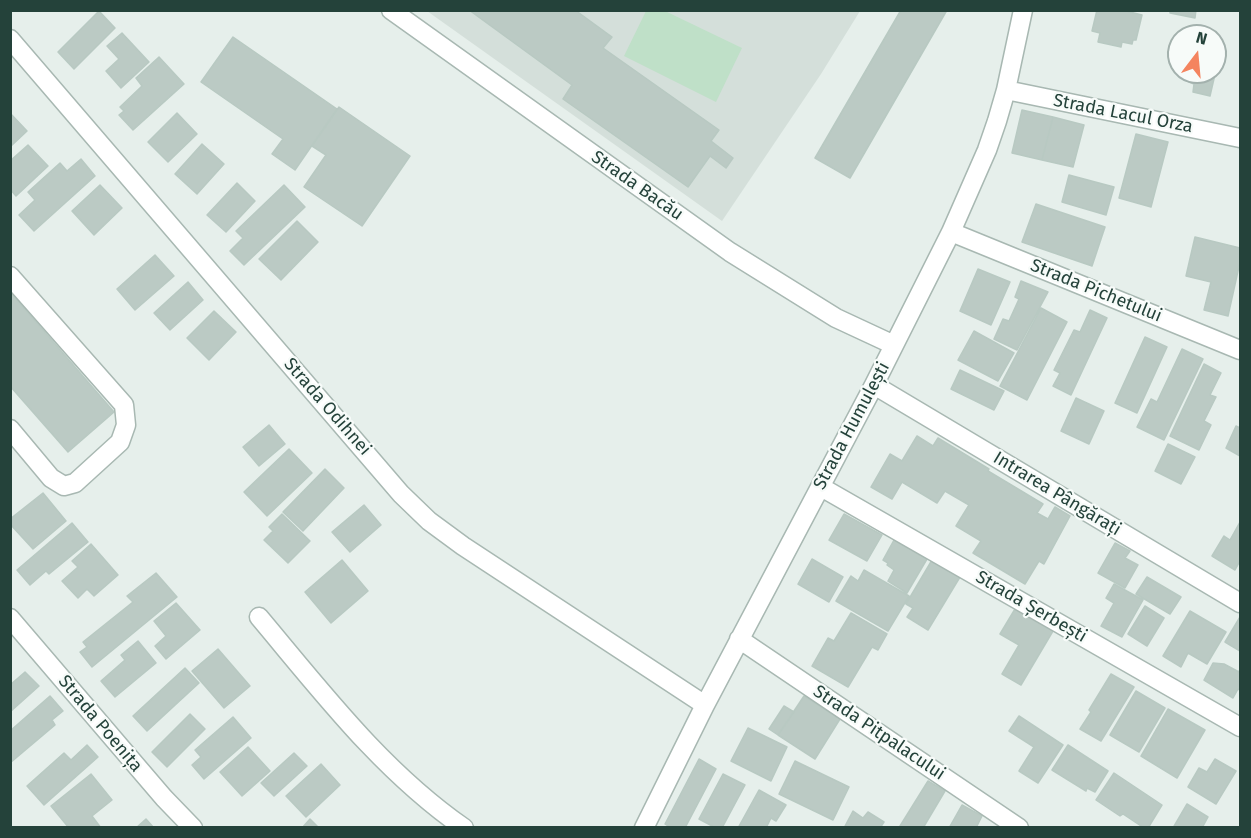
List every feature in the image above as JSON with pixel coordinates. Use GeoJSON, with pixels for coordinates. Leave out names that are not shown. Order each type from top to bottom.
{"type":"FeatureCollection","features":[{"type":"Feature","properties":{"kind":"street","name":"Strada Bacău"},"geometry":{"type":"LineString","coordinates":[[391,10],[739,258],[836,318],[894,345]]}},
{"type":"Feature","properties":{"kind":"street","name":"Strada Humulești"},"geometry":{"type":"LineString","coordinates":[[644,828],[705,705],[874,385],[951,232],[987,150],[1006,90],[1023,10]]}},
{"type":"Feature","properties":{"kind":"street","name":"Strada Odihnei"},"geometry":{"type":"LineString","coordinates":[[10,39],[401,494],[429,521],[463,546],[705,705]]}},
{"type":"Feature","properties":{"kind":"street","name":"Strada Lacul Orza"},"geometry":{"type":"LineString","coordinates":[[1006,90],[1240,138]]}},
{"type":"Feature","properties":{"kind":"street","name":"Strada Pichetului"},"geometry":{"type":"LineString","coordinates":[[951,232],[1240,350]]}},
{"type":"Feature","properties":{"kind":"street"},"geometry":{"type":"LineString","coordinates":[[10,276],[124,405],[126,425],[120,442],[75,483],[64,486],[51,478],[10,429]]}},
{"type":"Feature","properties":{"kind":"street","name":"Intrarea Pângărați"},"geometry":{"type":"LineString","coordinates":[[874,385],[1240,603]]}},
{"type":"Feature","properties":{"kind":"street","name":"Strada Șerbești"},"geometry":{"type":"LineString","coordinates":[[821,486],[1240,727]]}},
{"type":"Feature","properties":{"kind":"street"},"geometry":{"type":"LineString","coordinates":[[259,617],[376,753],[441,812],[464,828]]}},
{"type":"Feature","properties":{"kind":"street","name":"Strada Poenița"},"geometry":{"type":"LineString","coordinates":[[10,618],[164,798],[193,828]]}},
{"type":"Feature","properties":{"kind":"street","name":"Strada Pitpalacului"},"geometry":{"type":"LineString","coordinates":[[739,639],[1019,828]]}},
{"type":"Feature","properties":{"kind":"shaded area"},"geometry":{"type":"Polygon","coordinates":[[[427,11],[860,11],[821,74],[722,221],[427,11]]]}},
{"type":"Feature","properties":{"kind":"green space"},"geometry":{"type":"Polygon","coordinates":[[[646,11],[665,11],[742,48],[716,102],[624,56],[646,11]]]}},
{"type":"Feature","properties":{"kind":"building"},"geometry":{"type":"Polygon","coordinates":[[[469,10],[575,10],[612,37],[603,48],[719,130],[711,141],[733,158],[726,168],[710,156],[688,187],[563,99],[572,85],[469,10]]]}},
{"type":"Feature","properties":{"kind":"building"},"geometry":{"type":"Polygon","coordinates":[[[901,10],[947,10],[850,178],[815,158],[901,10]]]}},
{"type":"Feature","properties":{"kind":"building"},"geometry":{"type":"Polygon","coordinates":[[[1097,10],[1122,10],[1142,15],[1136,40],[1133,40],[1132,44],[1122,42],[1121,47],[1098,42],[1100,33],[1092,31],[1097,10]]]}},
{"type":"Feature","properties":{"kind":"building"},"geometry":{"type":"Polygon","coordinates":[[[1170,10],[1196,10],[1195,18],[1170,13],[1170,10]]]}},
{"type":"Feature","properties":{"kind":"building"},"geometry":{"type":"Polygon","coordinates":[[[99,11],[115,28],[74,69],[58,52],[99,11]]]}},
{"type":"Feature","properties":{"kind":"building"},"geometry":{"type":"Polygon","coordinates":[[[122,33],[149,62],[121,88],[106,71],[119,59],[107,46],[122,33]]]}},
{"type":"Feature","properties":{"kind":"building"},"geometry":{"type":"Polygon","coordinates":[[[233,37],[337,109],[295,170],[272,154],[283,139],[201,82],[233,37]]]}},
{"type":"Feature","properties":{"kind":"building"},"geometry":{"type":"Polygon","coordinates":[[[159,57],[184,84],[133,130],[119,115],[124,111],[120,107],[142,86],[136,78],[159,57]]]}},
{"type":"Feature","properties":{"kind":"building"},"geometry":{"type":"Polygon","coordinates":[[[1194,84],[1213,84],[1210,96],[1193,92],[1194,84]]]}},
{"type":"Feature","properties":{"kind":"building"},"geometry":{"type":"Polygon","coordinates":[[[339,107],[410,156],[362,226],[304,187],[326,155],[312,146],[339,107]]]}},
{"type":"Feature","properties":{"kind":"building"},"geometry":{"type":"Polygon","coordinates":[[[1022,110],[1053,117],[1042,160],[1012,153],[1022,110]]]}},
{"type":"Feature","properties":{"kind":"building"},"geometry":{"type":"Polygon","coordinates":[[[10,113],[27,131],[10,147],[10,113]]]}},
{"type":"Feature","properties":{"kind":"building"},"geometry":{"type":"Polygon","coordinates":[[[177,113],[197,134],[168,162],[148,142],[177,113]]]}},
{"type":"Feature","properties":{"kind":"building"},"geometry":{"type":"Polygon","coordinates":[[[1053,117],[1084,125],[1073,167],[1042,160],[1053,117]]]}},
{"type":"Feature","properties":{"kind":"building"},"geometry":{"type":"Polygon","coordinates":[[[1136,134],[1168,142],[1151,207],[1119,198],[1136,134]]]}},
{"type":"Feature","properties":{"kind":"building"},"geometry":{"type":"Polygon","coordinates":[[[202,144],[224,164],[197,194],[175,174],[202,144]]]}},
{"type":"Feature","properties":{"kind":"building"},"geometry":{"type":"Polygon","coordinates":[[[28,145],[48,166],[16,196],[10,189],[10,161],[28,145]]]}},
{"type":"Feature","properties":{"kind":"building"},"geometry":{"type":"Polygon","coordinates":[[[81,159],[95,176],[34,231],[19,215],[35,200],[28,192],[60,163],[67,171],[81,159]]]}},
{"type":"Feature","properties":{"kind":"building"},"geometry":{"type":"Polygon","coordinates":[[[1069,175],[1114,187],[1106,215],[1062,202],[1069,175]]]}},
{"type":"Feature","properties":{"kind":"building"},"geometry":{"type":"Polygon","coordinates":[[[237,183],[255,201],[226,232],[207,215],[237,183]]]}},
{"type":"Feature","properties":{"kind":"building"},"geometry":{"type":"Polygon","coordinates":[[[100,185],[122,208],[94,235],[72,211],[100,185]]]}},
{"type":"Feature","properties":{"kind":"building"},"geometry":{"type":"Polygon","coordinates":[[[284,185],[305,207],[244,265],[230,251],[243,238],[236,231],[284,185]]]}},
{"type":"Feature","properties":{"kind":"building"},"geometry":{"type":"Polygon","coordinates":[[[1036,204],[1105,227],[1092,266],[1022,242],[1036,204]]]}},
{"type":"Feature","properties":{"kind":"building"},"geometry":{"type":"Polygon","coordinates":[[[297,221],[318,242],[281,280],[259,259],[297,221]]]}},
{"type":"Feature","properties":{"kind":"building"},"geometry":{"type":"Polygon","coordinates":[[[1195,237],[1240,248],[1240,262],[1228,316],[1204,310],[1211,282],[1186,276],[1195,237]]]}},
{"type":"Feature","properties":{"kind":"building"},"geometry":{"type":"Polygon","coordinates":[[[155,255],[174,276],[135,310],[117,289],[155,255]]]}},
{"type":"Feature","properties":{"kind":"building"},"geometry":{"type":"Polygon","coordinates":[[[978,269],[1010,282],[991,325],[960,311],[978,269]]]}},
{"type":"Feature","properties":{"kind":"building"},"geometry":{"type":"Polygon","coordinates":[[[1021,281],[1048,292],[1017,350],[994,339],[1003,319],[1009,321],[1019,299],[1015,297],[1021,281]]]}},
{"type":"Feature","properties":{"kind":"building"},"geometry":{"type":"Polygon","coordinates":[[[188,282],[203,300],[170,330],[154,313],[188,282]]]}},
{"type":"Feature","properties":{"kind":"building"},"geometry":{"type":"Polygon","coordinates":[[[10,292],[114,412],[68,452],[10,386],[10,292]]]}},
{"type":"Feature","properties":{"kind":"building"},"geometry":{"type":"Polygon","coordinates":[[[1041,308],[1067,322],[1027,400],[1000,386],[1041,308]]]}},
{"type":"Feature","properties":{"kind":"building"},"geometry":{"type":"Polygon","coordinates":[[[1090,310],[1107,318],[1071,395],[1053,386],[1060,373],[1054,370],[1074,330],[1080,332],[1090,310]]]}},
{"type":"Feature","properties":{"kind":"building"},"geometry":{"type":"Polygon","coordinates":[[[214,311],[236,332],[209,360],[187,338],[214,311]]]}},
{"type":"Feature","properties":{"kind":"building"},"geometry":{"type":"Polygon","coordinates":[[[974,331],[1014,353],[998,381],[958,360],[974,331]]]}},
{"type":"Feature","properties":{"kind":"building"},"geometry":{"type":"Polygon","coordinates":[[[1145,337],[1167,347],[1137,413],[1115,403],[1145,337]]]}},
{"type":"Feature","properties":{"kind":"building"},"geometry":{"type":"Polygon","coordinates":[[[1182,349],[1203,359],[1164,440],[1137,427],[1151,399],[1157,402],[1182,349]]]}},
{"type":"Feature","properties":{"kind":"building"},"geometry":{"type":"Polygon","coordinates":[[[1204,364],[1221,373],[1210,395],[1216,397],[1204,421],[1211,425],[1199,450],[1170,436],[1204,364]]]}},
{"type":"Feature","properties":{"kind":"building"},"geometry":{"type":"Polygon","coordinates":[[[960,370],[1004,391],[994,410],[951,389],[960,370]]]}},
{"type":"Feature","properties":{"kind":"building"},"geometry":{"type":"Polygon","coordinates":[[[1076,398],[1104,411],[1089,444],[1061,431],[1076,398]]]}},
{"type":"Feature","properties":{"kind":"building"},"geometry":{"type":"Polygon","coordinates":[[[269,425],[285,444],[259,466],[243,447],[269,425]]]}},
{"type":"Feature","properties":{"kind":"building"},"geometry":{"type":"Polygon","coordinates":[[[1236,426],[1240,428],[1240,456],[1226,448],[1236,426]]]}},
{"type":"Feature","properties":{"kind":"building"},"geometry":{"type":"Polygon","coordinates":[[[917,436],[933,446],[938,438],[989,469],[988,471],[1043,504],[1037,513],[1048,519],[1055,507],[1070,516],[1044,564],[1039,561],[1025,584],[973,553],[981,541],[956,526],[969,505],[945,491],[937,503],[902,482],[892,499],[871,487],[890,454],[902,461],[917,436]]]}},
{"type":"Feature","properties":{"kind":"building"},"geometry":{"type":"Polygon","coordinates":[[[1168,444],[1195,457],[1181,484],[1155,471],[1168,444]]]}},
{"type":"Feature","properties":{"kind":"building"},"geometry":{"type":"Polygon","coordinates":[[[289,449],[312,473],[267,516],[244,492],[289,449]]]}},
{"type":"Feature","properties":{"kind":"building"},"geometry":{"type":"Polygon","coordinates":[[[325,469],[344,488],[303,531],[283,512],[325,469]]]}},
{"type":"Feature","properties":{"kind":"building"},"geometry":{"type":"Polygon","coordinates":[[[43,493],[66,521],[33,549],[10,524],[10,519],[43,493]]]}},
{"type":"Feature","properties":{"kind":"building"},"geometry":{"type":"Polygon","coordinates":[[[364,505],[381,525],[350,552],[332,532],[364,505]]]}},
{"type":"Feature","properties":{"kind":"building"},"geometry":{"type":"Polygon","coordinates":[[[282,514],[310,541],[288,563],[264,540],[273,531],[269,527],[282,514]]]}},
{"type":"Feature","properties":{"kind":"building"},"geometry":{"type":"Polygon","coordinates":[[[844,514],[882,535],[867,561],[829,540],[844,514]]]}},
{"type":"Feature","properties":{"kind":"building"},"geometry":{"type":"Polygon","coordinates":[[[1240,522],[1240,561],[1235,570],[1212,556],[1224,536],[1230,540],[1240,522]]]}},
{"type":"Feature","properties":{"kind":"building"},"geometry":{"type":"Polygon","coordinates":[[[72,523],[88,542],[49,574],[46,571],[30,585],[17,570],[72,523]]]}},
{"type":"Feature","properties":{"kind":"building"},"geometry":{"type":"Polygon","coordinates":[[[894,540],[927,559],[907,593],[888,581],[894,570],[883,560],[894,540]]]}},
{"type":"Feature","properties":{"kind":"building"},"geometry":{"type":"Polygon","coordinates":[[[1115,543],[1130,551],[1125,558],[1138,565],[1125,588],[1098,573],[1115,543]]]}},
{"type":"Feature","properties":{"kind":"building"},"geometry":{"type":"Polygon","coordinates":[[[91,544],[118,575],[94,596],[87,589],[78,598],[62,581],[78,567],[72,561],[91,544]]]}},
{"type":"Feature","properties":{"kind":"building"},"geometry":{"type":"Polygon","coordinates":[[[812,559],[843,577],[829,602],[798,584],[812,559]]]}},
{"type":"Feature","properties":{"kind":"building"},"geometry":{"type":"Polygon","coordinates":[[[342,560],[368,591],[331,623],[305,592],[342,560]]]}},
{"type":"Feature","properties":{"kind":"building"},"geometry":{"type":"Polygon","coordinates":[[[932,560],[960,577],[928,630],[907,617],[913,608],[906,604],[932,560]]]}},
{"type":"Feature","properties":{"kind":"building"},"geometry":{"type":"Polygon","coordinates":[[[864,570],[909,596],[888,631],[836,601],[851,576],[858,581],[864,570]]]}},
{"type":"Feature","properties":{"kind":"building"},"geometry":{"type":"Polygon","coordinates":[[[156,573],[177,597],[92,667],[80,652],[87,647],[83,642],[133,602],[127,596],[156,573]]]}},
{"type":"Feature","properties":{"kind":"building"},"geometry":{"type":"Polygon","coordinates":[[[1147,577],[1181,597],[1170,614],[1136,594],[1147,577]]]}},
{"type":"Feature","properties":{"kind":"building"},"geometry":{"type":"Polygon","coordinates":[[[1114,584],[1143,600],[1122,637],[1101,626],[1114,603],[1106,598],[1114,584]]]}},
{"type":"Feature","properties":{"kind":"building"},"geometry":{"type":"Polygon","coordinates":[[[176,603],[200,630],[166,659],[155,646],[166,636],[154,621],[176,603]]]}},
{"type":"Feature","properties":{"kind":"building"},"geometry":{"type":"Polygon","coordinates":[[[1145,606],[1164,618],[1147,646],[1128,634],[1145,606]]]}},
{"type":"Feature","properties":{"kind":"building"},"geometry":{"type":"Polygon","coordinates":[[[1015,609],[1053,631],[1021,685],[1002,674],[1019,645],[1000,634],[1015,609]]]}},
{"type":"Feature","properties":{"kind":"building"},"geometry":{"type":"Polygon","coordinates":[[[1190,611],[1226,632],[1207,664],[1188,653],[1181,667],[1163,656],[1190,611]]]}},
{"type":"Feature","properties":{"kind":"building"},"geometry":{"type":"Polygon","coordinates":[[[851,613],[887,634],[878,650],[872,647],[848,687],[812,666],[828,638],[834,641],[851,613]]]}},
{"type":"Feature","properties":{"kind":"building"},"geometry":{"type":"Polygon","coordinates":[[[1240,617],[1240,651],[1225,642],[1240,617]]]}},
{"type":"Feature","properties":{"kind":"building"},"geometry":{"type":"Polygon","coordinates":[[[138,641],[156,663],[115,697],[101,681],[125,660],[121,655],[138,641]]]}},
{"type":"Feature","properties":{"kind":"building"},"geometry":{"type":"Polygon","coordinates":[[[218,649],[250,686],[224,708],[192,671],[218,649]]]}},
{"type":"Feature","properties":{"kind":"building"},"geometry":{"type":"Polygon","coordinates":[[[1213,663],[1224,664],[1239,672],[1240,669],[1240,690],[1238,689],[1233,698],[1204,680],[1213,663]]]}},
{"type":"Feature","properties":{"kind":"building"},"geometry":{"type":"Polygon","coordinates":[[[185,668],[199,683],[147,731],[133,716],[185,668]]]}},
{"type":"Feature","properties":{"kind":"building"},"geometry":{"type":"Polygon","coordinates":[[[25,672],[39,686],[10,712],[10,685],[25,672]]]}},
{"type":"Feature","properties":{"kind":"building"},"geometry":{"type":"Polygon","coordinates":[[[1111,674],[1134,687],[1101,741],[1080,729],[1111,674]]]}},
{"type":"Feature","properties":{"kind":"building"},"geometry":{"type":"Polygon","coordinates":[[[1136,691],[1165,708],[1139,752],[1110,735],[1136,691]]]}},
{"type":"Feature","properties":{"kind":"building"},"geometry":{"type":"Polygon","coordinates":[[[50,696],[63,711],[52,720],[55,725],[10,763],[10,731],[50,696]]]}},
{"type":"Feature","properties":{"kind":"building"},"geometry":{"type":"Polygon","coordinates":[[[804,696],[840,719],[815,759],[778,735],[804,696]]]}},
{"type":"Feature","properties":{"kind":"building"},"geometry":{"type":"Polygon","coordinates":[[[784,706],[794,712],[778,735],[769,729],[784,706]]]}},
{"type":"Feature","properties":{"kind":"building"},"geometry":{"type":"Polygon","coordinates":[[[1168,709],[1205,730],[1177,778],[1141,756],[1168,709]]]}},
{"type":"Feature","properties":{"kind":"building"},"geometry":{"type":"Polygon","coordinates":[[[190,714],[205,729],[167,767],[152,752],[190,714]]]}},
{"type":"Feature","properties":{"kind":"building"},"geometry":{"type":"Polygon","coordinates":[[[1019,716],[1063,745],[1038,783],[1019,771],[1034,747],[1009,731],[1019,716]]]}},
{"type":"Feature","properties":{"kind":"building"},"geometry":{"type":"Polygon","coordinates":[[[233,717],[251,738],[204,779],[192,765],[201,757],[195,750],[233,717]]]}},
{"type":"Feature","properties":{"kind":"building"},"geometry":{"type":"Polygon","coordinates":[[[748,728],[787,747],[771,781],[731,761],[748,728]]]}},
{"type":"Feature","properties":{"kind":"building"},"geometry":{"type":"Polygon","coordinates":[[[87,745],[98,757],[44,805],[27,786],[64,753],[71,760],[87,745]]]}},
{"type":"Feature","properties":{"kind":"building"},"geometry":{"type":"Polygon","coordinates":[[[1068,745],[1108,771],[1095,792],[1087,788],[1086,791],[1052,770],[1068,745]]]}},
{"type":"Feature","properties":{"kind":"building"},"geometry":{"type":"Polygon","coordinates":[[[248,747],[270,771],[242,796],[220,772],[248,747]]]}},
{"type":"Feature","properties":{"kind":"building"},"geometry":{"type":"Polygon","coordinates":[[[294,753],[307,766],[274,796],[261,783],[294,753]]]}},
{"type":"Feature","properties":{"kind":"building"},"geometry":{"type":"Polygon","coordinates":[[[699,759],[716,769],[685,828],[671,828],[665,824],[699,759]]]}},
{"type":"Feature","properties":{"kind":"building"},"geometry":{"type":"Polygon","coordinates":[[[1215,759],[1236,771],[1216,804],[1188,787],[1199,768],[1207,772],[1215,759]]]}},
{"type":"Feature","properties":{"kind":"building"},"geometry":{"type":"Polygon","coordinates":[[[795,761],[849,787],[833,820],[779,794],[795,761]]]}},
{"type":"Feature","properties":{"kind":"building"},"geometry":{"type":"Polygon","coordinates":[[[321,764],[340,785],[306,817],[286,796],[321,764]]]}},
{"type":"Feature","properties":{"kind":"building"},"geometry":{"type":"Polygon","coordinates":[[[1114,773],[1162,805],[1148,828],[1144,828],[1123,814],[1120,816],[1096,800],[1114,773]]]}},
{"type":"Feature","properties":{"kind":"building"},"geometry":{"type":"Polygon","coordinates":[[[91,774],[112,800],[92,816],[101,828],[69,828],[51,806],[91,774]]]}},
{"type":"Feature","properties":{"kind":"building"},"geometry":{"type":"Polygon","coordinates":[[[723,774],[745,785],[722,828],[716,828],[699,819],[723,774]]]}},
{"type":"Feature","properties":{"kind":"building"},"geometry":{"type":"Polygon","coordinates":[[[928,781],[945,791],[923,828],[902,828],[900,826],[928,781]]]}},
{"type":"Feature","properties":{"kind":"building"},"geometry":{"type":"Polygon","coordinates":[[[759,790],[786,805],[776,821],[771,818],[766,828],[738,828],[759,790]]]}},
{"type":"Feature","properties":{"kind":"building"},"geometry":{"type":"Polygon","coordinates":[[[1187,804],[1208,817],[1202,828],[1173,828],[1187,804]]]}},
{"type":"Feature","properties":{"kind":"building"},"geometry":{"type":"Polygon","coordinates":[[[962,805],[982,816],[976,828],[949,828],[962,805]]]}},
{"type":"Feature","properties":{"kind":"building"},"geometry":{"type":"Polygon","coordinates":[[[853,811],[863,818],[868,812],[884,822],[880,828],[844,828],[853,811]]]}},
{"type":"Feature","properties":{"kind":"building"},"geometry":{"type":"Polygon","coordinates":[[[146,819],[154,828],[136,828],[146,819]]]}},
{"type":"Feature","properties":{"kind":"building"},"geometry":{"type":"Polygon","coordinates":[[[310,819],[319,828],[302,828],[310,819]]]}}]}
